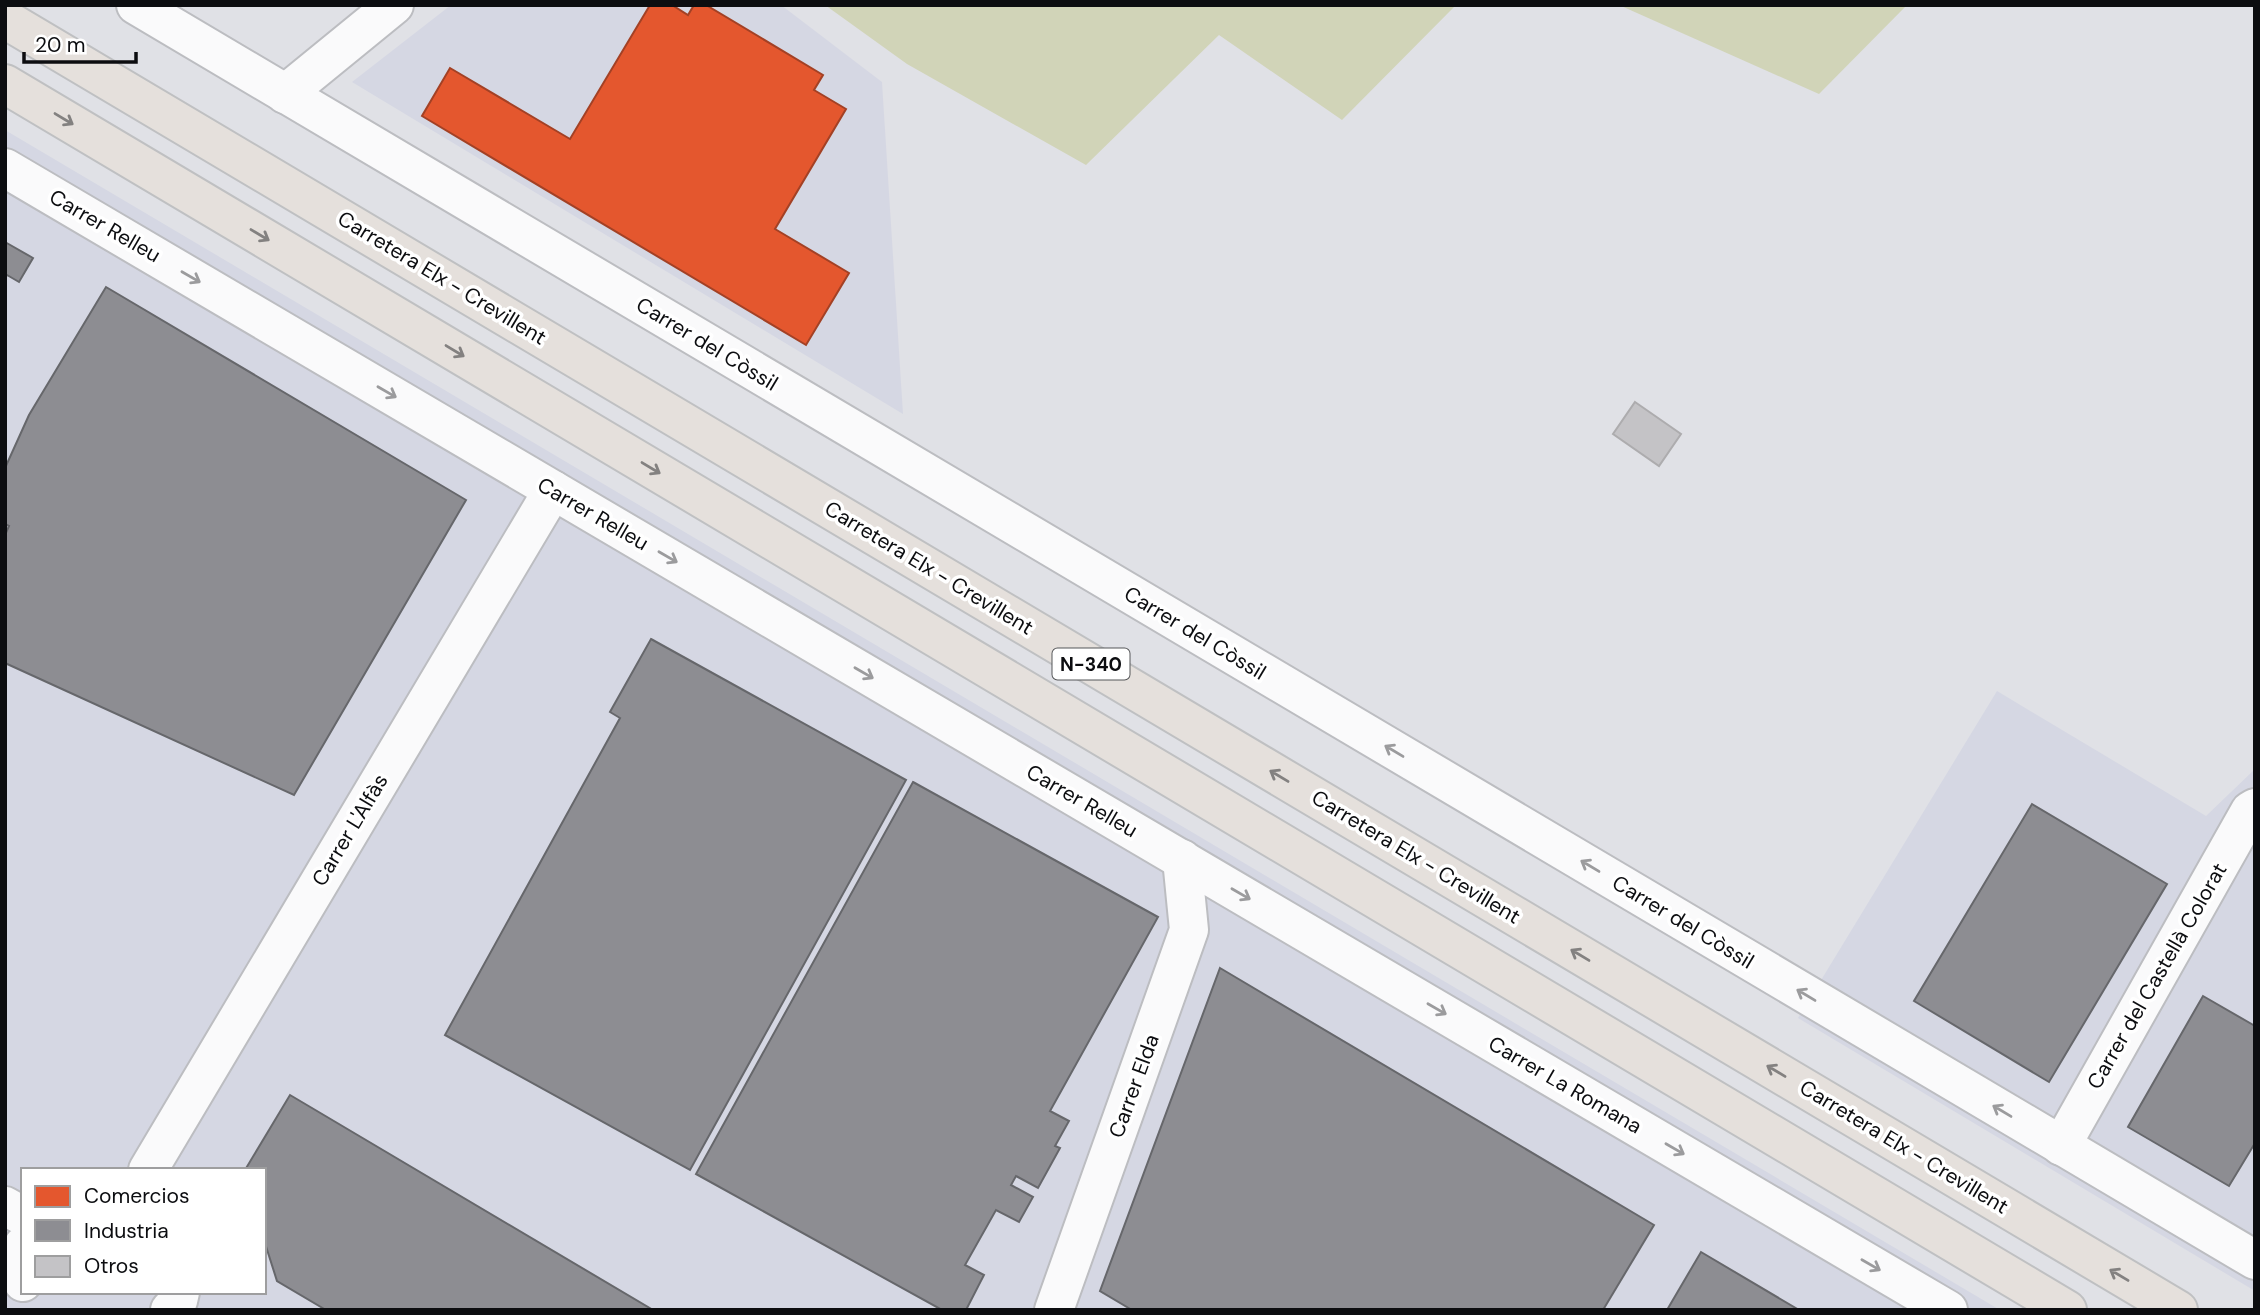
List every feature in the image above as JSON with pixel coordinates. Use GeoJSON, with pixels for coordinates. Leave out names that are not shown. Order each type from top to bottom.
{"type":"FeatureCollection","features":[{"type":"Feature","properties":{"kind":"highway","name":"Carretera Elx - Crevillent"},"geometry":{"type":"LineString","coordinates":[[5,19],[2178,1310]]}},
{"type":"Feature","properties":{"kind":"highway","name":"N-340"},"geometry":{"type":"LineString","coordinates":[[5,84],[2067,1310]]}},
{"type":"Feature","properties":{"kind":"street","name":"Carrer del Còssil"},"geometry":{"type":"LineString","coordinates":[[136,5],[2255,1260]]}},
{"type":"Feature","properties":{"kind":"street"},"geometry":{"type":"LineString","coordinates":[[285,93],[394,5]]}},
{"type":"Feature","properties":{"kind":"street","name":"Carrer Relleu"},"geometry":{"type":"LineString","coordinates":[[5,168],[1182,859]]}},
{"type":"Feature","properties":{"kind":"street","name":"Carrer L'Alfàs"},"geometry":{"type":"LineString","coordinates":[[149,1168],[552,490]]}},
{"type":"Feature","properties":{"kind":"street","name":"Carrer del Castellà Colorat"},"geometry":{"type":"LineString","coordinates":[[2061,1146],[2250,811],[2255,808]]}},
{"type":"Feature","properties":{"kind":"street","name":"Carrer La Romana"},"geometry":{"type":"LineString","coordinates":[[1182,859],[1933,1306]]}},
{"type":"Feature","properties":{"kind":"street","name":"Carrer Elda"},"geometry":{"type":"LineString","coordinates":[[1054,1310],[1189,930],[1182,859]]}},
{"type":"Feature","properties":{"kind":"street"},"geometry":{"type":"LineString","coordinates":[[5,1206],[21,1215]]}},
{"type":"Feature","properties":{"kind":"street"},"geometry":{"type":"LineString","coordinates":[[21,1254],[18,1265],[21,1275]]}},
{"type":"Feature","properties":{"kind":"street"},"geometry":{"type":"LineString","coordinates":[[26,1294],[34,1310]]}},
{"type":"Feature","properties":{"kind":"shaded area"},"geometry":{"type":"Polygon","coordinates":[[[451,5],[781,5],[882,82],[903,414],[352,82],[451,5]]]}},
{"type":"Feature","properties":{"kind":"shaded area"},"geometry":{"type":"Polygon","coordinates":[[[5,130],[2000,1310],[5,1310],[5,130]]]}},
{"type":"Feature","properties":{"kind":"shaded area"},"geometry":{"type":"Polygon","coordinates":[[[1997,691],[2206,816],[2255,769],[2255,1291],[1798,1018],[1997,691]]]}},
{"type":"Feature","properties":{"kind":"green space"},"geometry":{"type":"Polygon","coordinates":[[[825,5],[1456,5],[1342,120],[1219,35],[1086,165],[907,64],[825,5]]]}},
{"type":"Feature","properties":{"kind":"green space"},"geometry":{"type":"Polygon","coordinates":[[[1619,5],[1907,5],[1819,94],[1619,5]]]}},
{"type":"Feature","properties":{"kind":"building: Comercios"},"geometry":{"type":"Polygon","coordinates":[[[650,5],[672,5],[688,15],[694,5],[706,5],[823,75],[814,90],[846,109],[775,229],[849,273],[806,345],[422,116],[450,68],[570,139],[650,5]]]}},
{"type":"Feature","properties":{"kind":"building: Industria"},"geometry":{"type":"Polygon","coordinates":[[[5,242],[33,258],[19,282],[7,275],[5,278],[5,242]]]}},
{"type":"Feature","properties":{"kind":"building: Industria"},"geometry":{"type":"Polygon","coordinates":[[[106,287],[466,500],[294,795],[5,663],[5,535],[9,526],[5,524],[5,468],[29,415],[106,287]]]}},
{"type":"Feature","properties":{"kind":"building: Industria"},"geometry":{"type":"Polygon","coordinates":[[[651,639],[906,780],[690,1170],[445,1035],[620,718],[610,712],[651,639]]]}},
{"type":"Feature","properties":{"kind":"building: Industria"},"geometry":{"type":"Polygon","coordinates":[[[913,782],[1158,917],[1050,1111],[1069,1121],[1055,1146],[1060,1148],[1038,1188],[1016,1176],[1011,1185],[1033,1197],[1019,1222],[996,1210],[965,1265],[984,1275],[966,1310],[942,1310],[696,1174],[913,782]]]}},
{"type":"Feature","properties":{"kind":"building: Industria"},"geometry":{"type":"Polygon","coordinates":[[[2032,804],[2167,884],[2049,1082],[1914,1001],[2032,804]]]}},
{"type":"Feature","properties":{"kind":"building: Industria"},"geometry":{"type":"Polygon","coordinates":[[[1220,968],[1654,1225],[1603,1310],[1132,1310],[1100,1291],[1220,968]]]}},
{"type":"Feature","properties":{"kind":"building: Industria"},"geometry":{"type":"Polygon","coordinates":[[[2203,996],[2255,1026],[2255,1143],[2229,1186],[2128,1127],[2203,996]]]}},
{"type":"Feature","properties":{"kind":"building: Industria"},"geometry":{"type":"Polygon","coordinates":[[[290,1095],[653,1310],[326,1310],[277,1281],[266,1246],[266,1168],[246,1168],[290,1095]]]}},
{"type":"Feature","properties":{"kind":"building: Industria"},"geometry":{"type":"Polygon","coordinates":[[[1701,1252],[1799,1310],[1667,1310],[1701,1252]]]}},
{"type":"Feature","properties":{"kind":"building: Otros"},"geometry":{"type":"Polygon","coordinates":[[[1635,402],[1681,434],[1659,466],[1613,434],[1635,402]]]}}]}
